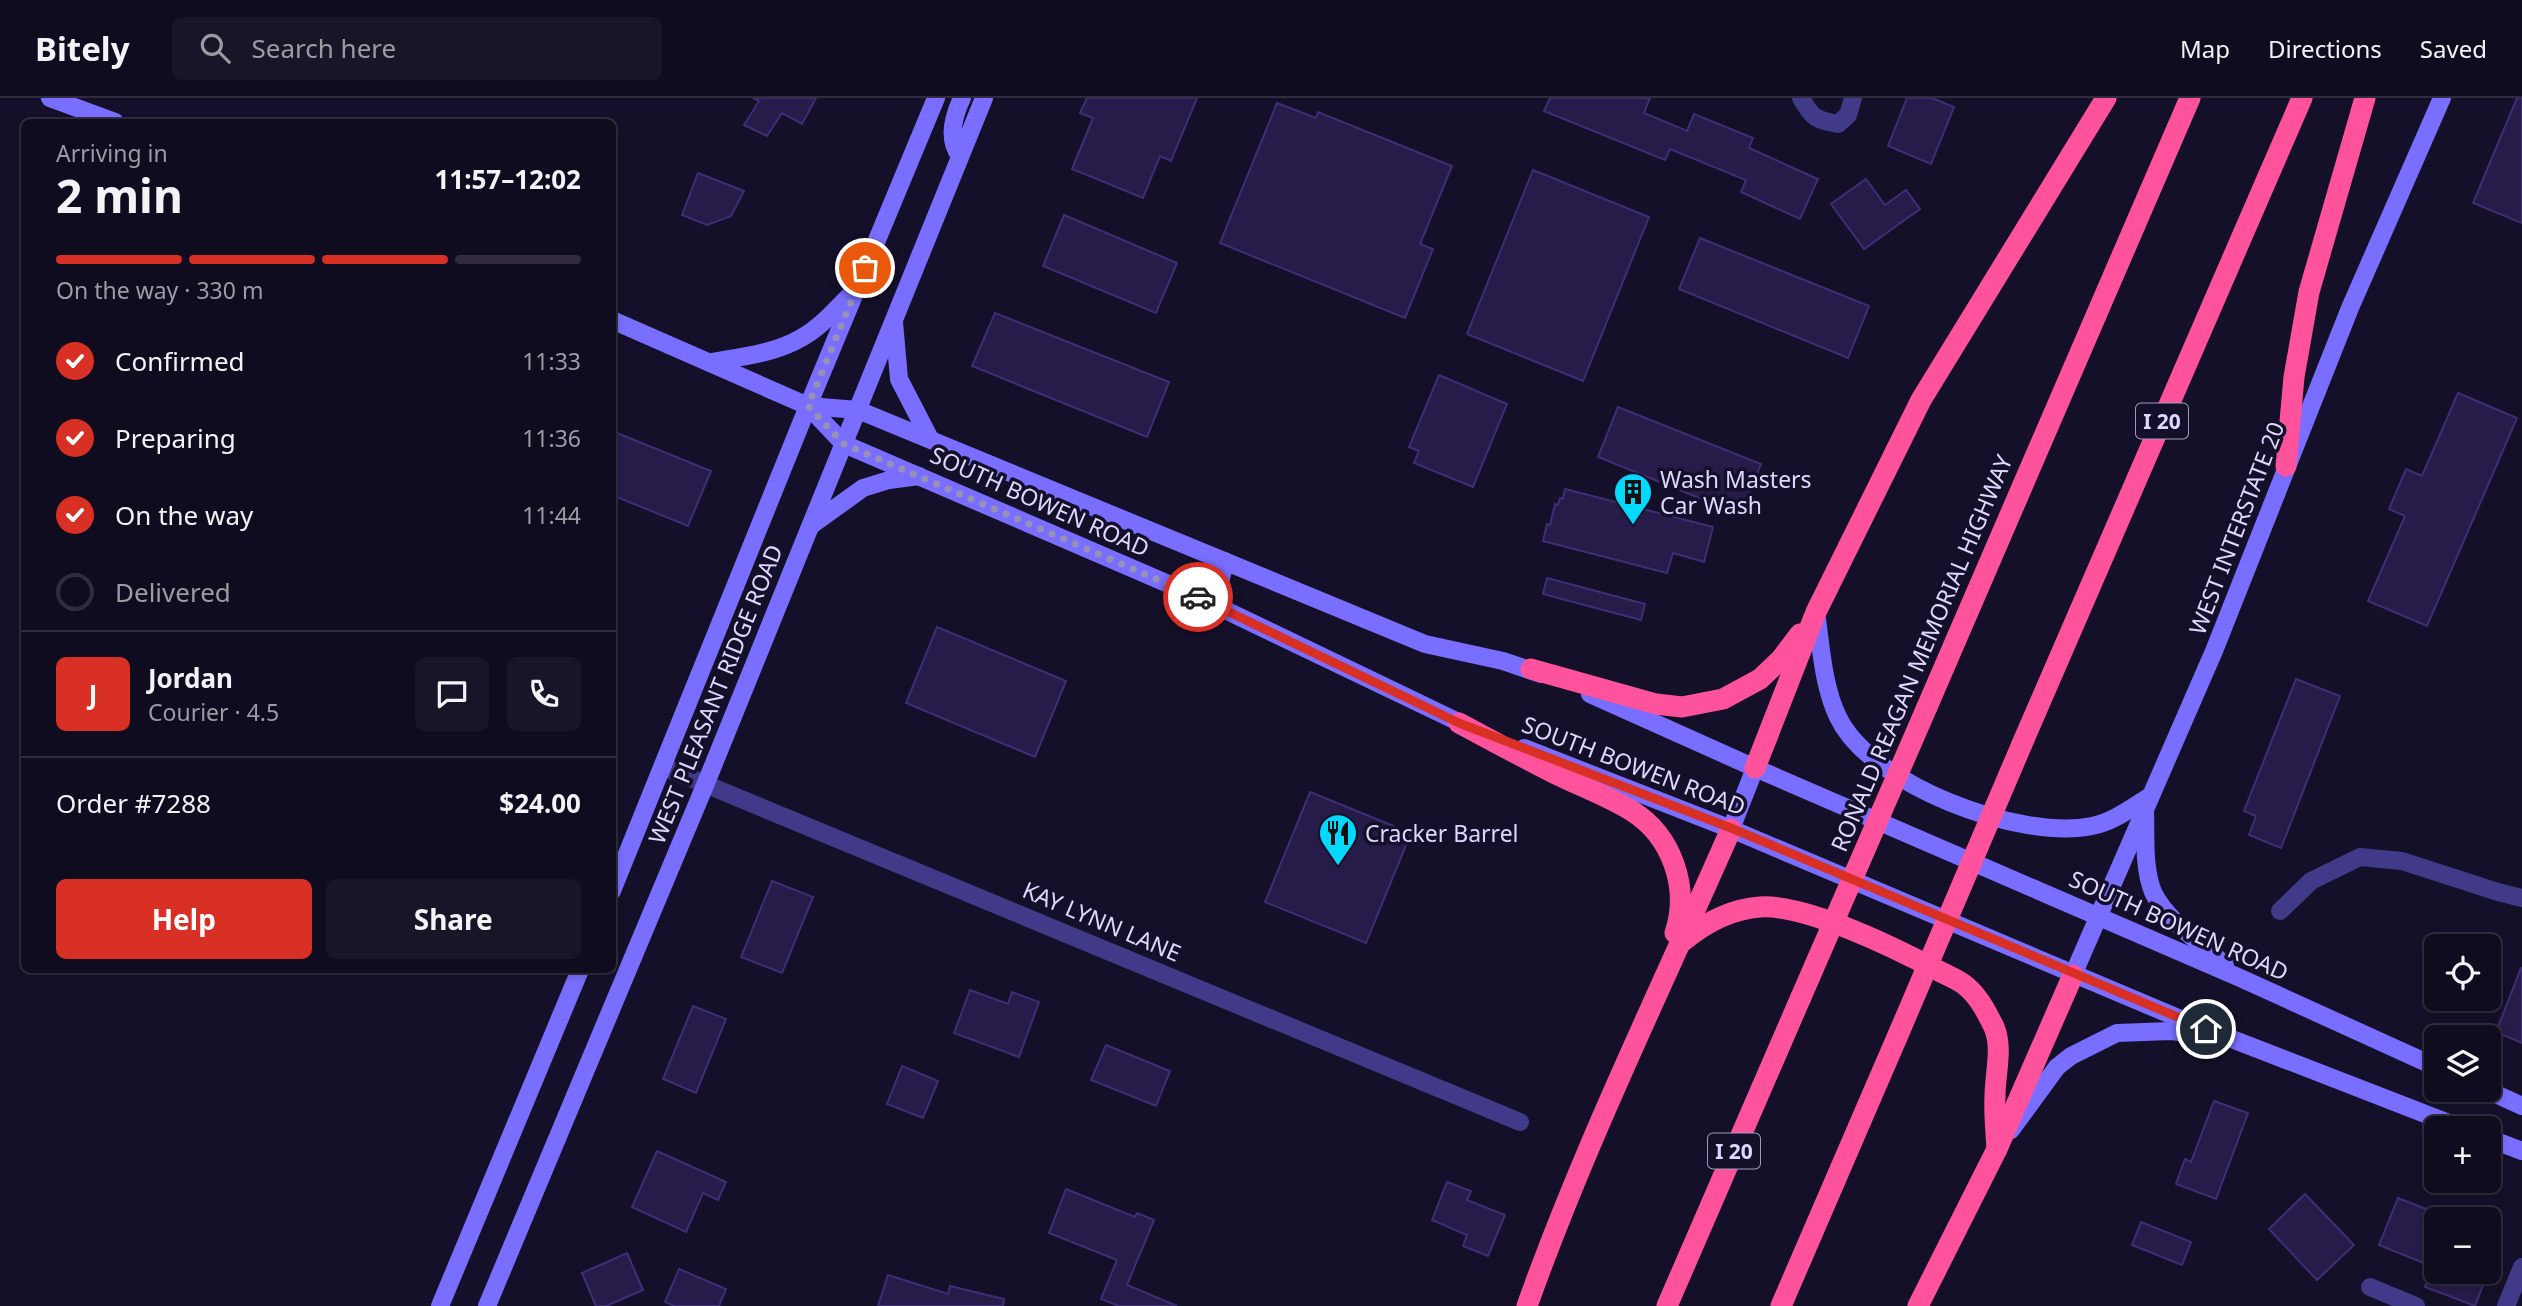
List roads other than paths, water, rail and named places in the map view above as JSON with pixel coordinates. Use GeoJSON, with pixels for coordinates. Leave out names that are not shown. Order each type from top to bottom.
{"type":"FeatureCollection","features":[{"type":"Feature","properties":{"kind":"highway"},"geometry":{"type":"LineString","coordinates":[[1755,768],[1816,612],[1921,400],[2106,98]]}},
{"type":"Feature","properties":{"kind":"highway","name":"RONALD REAGAN MEMORIAL HIGHWAY"},"geometry":{"type":"LineString","coordinates":[[1667,1306],[2190,98]]}},
{"type":"Feature","properties":{"kind":"highway","name":"I 20"},"geometry":{"type":"LineString","coordinates":[[1781,1306],[2302,98]]}},
{"type":"Feature","properties":{"kind":"highway"},"geometry":{"type":"LineString","coordinates":[[2286,466],[2294,377],[2309,292],[2364,98]]}},
{"type":"Feature","properties":{"kind":"highway"},"geometry":{"type":"LineString","coordinates":[[1531,669],[1656,704],[1682,708],[1723,699],[1760,679],[1781,659],[1816,612]]}},
{"type":"Feature","properties":{"kind":"highway"},"geometry":{"type":"LineString","coordinates":[[1459,723],[1633,812],[1662,838],[1675,866],[1681,905],[1678,924],[1655,995]]}},
{"type":"Feature","properties":{"kind":"highway"},"geometry":{"type":"LineString","coordinates":[[1527,1306],[1563,1206],[1731,828]]}},
{"type":"Feature","properties":{"kind":"highway"},"geometry":{"type":"LineString","coordinates":[[1679,945],[1699,928],[1724,915],[1759,907],[1778,907],[1822,919],[1905,954],[1966,986],[1981,1003],[1995,1030],[1998,1049],[1995,1098],[1997,1149]]}},
{"type":"Feature","properties":{"kind":"highway"},"geometry":{"type":"LineString","coordinates":[[1917,1306],[1997,1149],[2073,975]]}},
{"type":"Feature","properties":{"kind":"main road"},"geometry":{"type":"LineString","coordinates":[[50,98],[107,119]]}},
{"type":"Feature","properties":{"kind":"main road","name":"WEST PLEASANT RIDGE ROAD"},"geometry":{"type":"LineString","coordinates":[[616,881],[936,98]]}},
{"type":"Feature","properties":{"kind":"main road"},"geometry":{"type":"LineString","coordinates":[[960,156],[953,148],[953,124],[962,98]]}},
{"type":"Feature","properties":{"kind":"main road","name":"WEST PLEASANT RIDGE ROAD"},"geometry":{"type":"LineString","coordinates":[[487,1306],[706,783],[984,98]]}},
{"type":"Feature","properties":{"kind":"main road","name":"WEST INTERSTATE 20"},"geometry":{"type":"LineString","coordinates":[[2073,975],[2214,651],[2350,308],[2442,98]]}},
{"type":"Feature","properties":{"kind":"main road"},"geometry":{"type":"LineString","coordinates":[[712,362],[776,348],[803,338],[857,288]]}},
{"type":"Feature","properties":{"kind":"main road"},"geometry":{"type":"LineString","coordinates":[[893,317],[898,379],[930,439]]}},
{"type":"Feature","properties":{"kind":"main road","name":"SOUTH BOWEN ROAD"},"geometry":{"type":"LineString","coordinates":[[616,322],[808,406],[858,410],[1425,644],[1531,669],[2238,977],[2424,1062]]}},
{"type":"Feature","properties":{"kind":"main road","name":"SOUTH BOWEN ROAD"},"geometry":{"type":"LineString","coordinates":[[808,406],[844,444],[1215,605],[1459,723],[1731,828],[2073,975],[2430,1116]]}},
{"type":"Feature","properties":{"kind":"main road"},"geometry":{"type":"LineString","coordinates":[[811,526],[863,488],[889,480],[921,476]]}},
{"type":"Feature","properties":{"kind":"main road"},"geometry":{"type":"LineString","coordinates":[[1215,605],[1225,561]]}},
{"type":"Feature","properties":{"kind":"main road"},"geometry":{"type":"LineString","coordinates":[[1816,612],[1828,687],[1838,718],[1866,754],[1918,790],[1961,807],[2028,825],[2092,826],[2117,817],[2147,801],[2148,870],[2154,893],[2174,920],[2238,977]]}},
{"type":"Feature","properties":{"kind":"main road"},"geometry":{"type":"LineString","coordinates":[[1731,828],[1755,768]]}},
{"type":"Feature","properties":{"kind":"main road"},"geometry":{"type":"LineString","coordinates":[[440,1306],[579,973]]}},
{"type":"Feature","properties":{"kind":"main road"},"geometry":{"type":"LineString","coordinates":[[1997,1149],[2057,1067],[2071,1056],[2108,1038],[2117,1034],[2171,1031],[2229,1038]]}},
{"type":"Feature","properties":{"kind":"main road"},"geometry":{"type":"LineString","coordinates":[[2501,1096],[2522,1106]]}},
{"type":"Feature","properties":{"kind":"main road"},"geometry":{"type":"LineString","coordinates":[[2501,1143],[2522,1151]]}},
{"type":"Feature","properties":{"kind":"street"},"geometry":{"type":"LineString","coordinates":[[1801,98],[1810,115],[1821,121],[1838,124],[1848,115],[1853,98]]}},
{"type":"Feature","properties":{"kind":"street","name":"KAY LYNN LANE"},"geometry":{"type":"LineString","coordinates":[[664,767],[1520,1122]]}},
{"type":"Feature","properties":{"kind":"street"},"geometry":{"type":"LineString","coordinates":[[2280,911],[2311,881],[2361,857],[2402,861],[2522,898]]}},
{"type":"Feature","properties":{"kind":"street"},"geometry":{"type":"LineString","coordinates":[[2506,1306],[2522,1268]]}},
{"type":"Feature","properties":{"kind":"street"},"geometry":{"type":"LineString","coordinates":[[2370,1287],[2416,1306]]}},
{"type":"Feature","properties":{"kind":"place","name":"Wash Masters Car Wash"},"geometry":{"type":"Point","coordinates":[1633,526]}},
{"type":"Feature","properties":{"kind":"place","name":"Cracker Barrel"},"geometry":{"type":"Point","coordinates":[1338,867]}}]}
